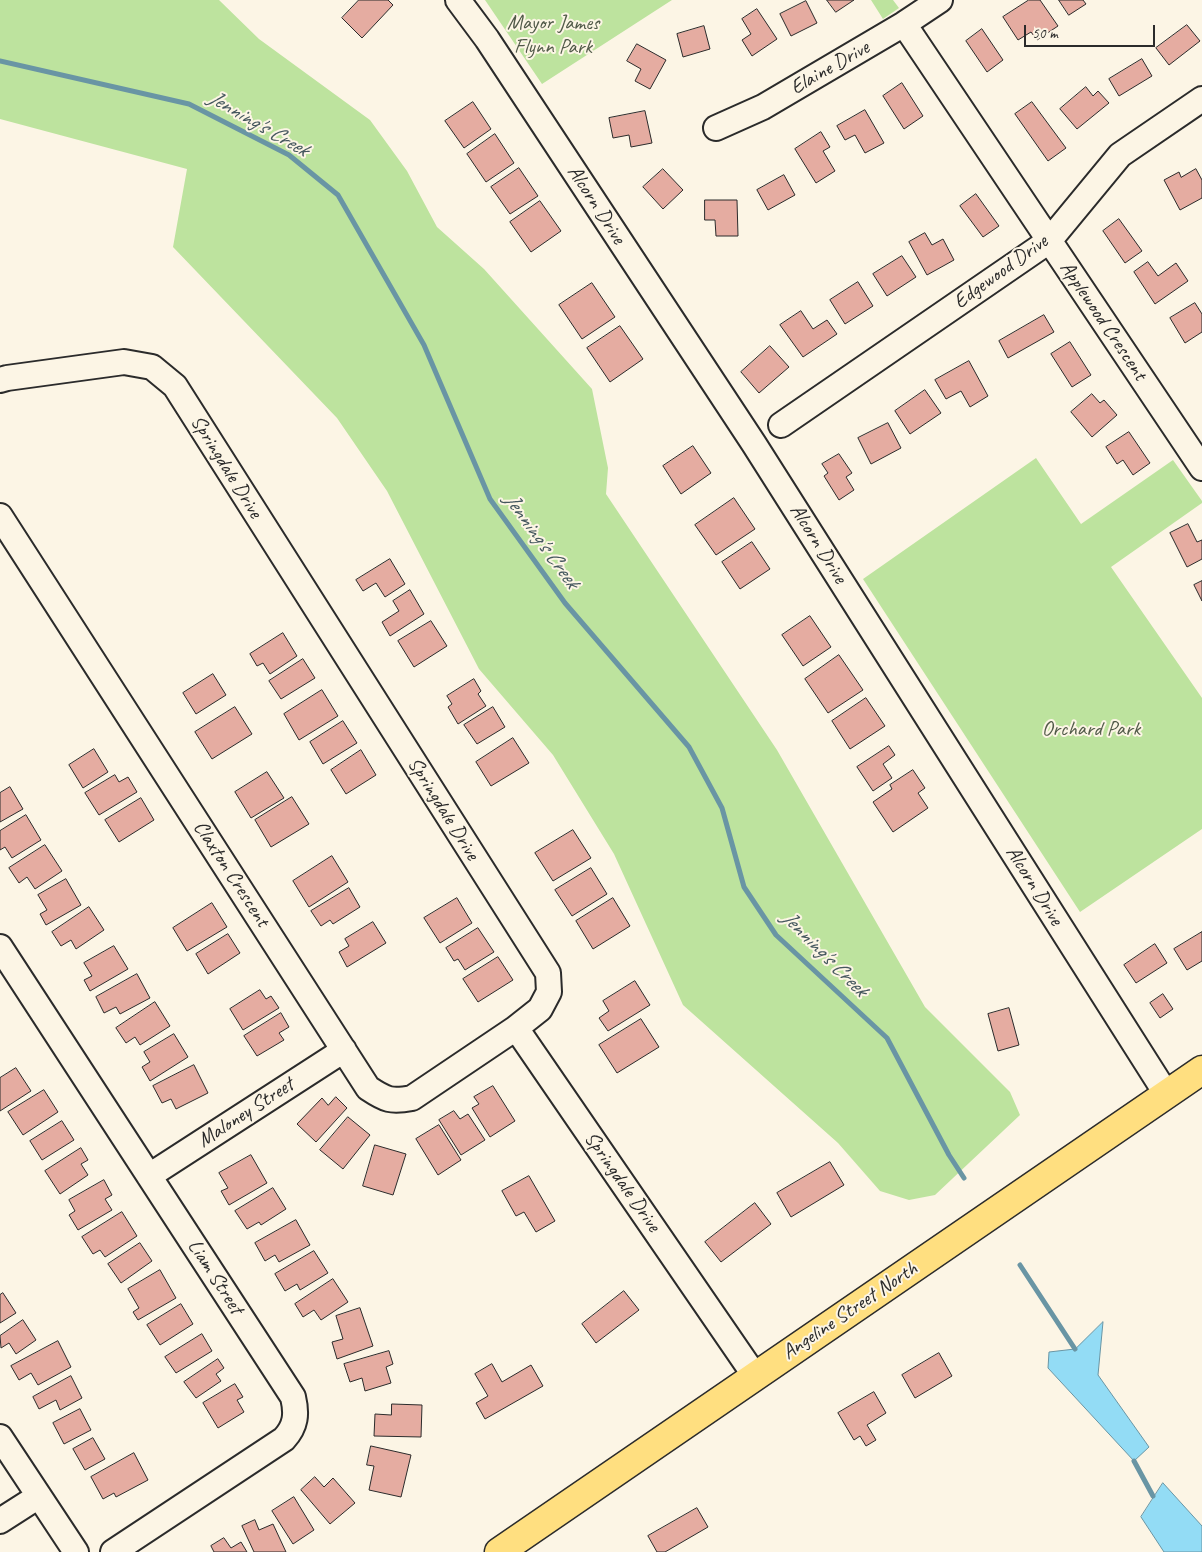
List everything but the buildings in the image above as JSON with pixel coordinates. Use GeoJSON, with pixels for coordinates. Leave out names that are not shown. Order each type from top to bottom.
{"type":"FeatureCollection","features":[{"type":"Feature","properties":{"kind":"main road","name":"Angeline Street North"},"geometry":{"type":"LineString","coordinates":[[499,1552],[1202,1070]]}},
{"type":"Feature","properties":{"kind":"street","name":"Alcorn Drive"},"geometry":{"type":"LineString","coordinates":[[458,0],[486,39],[749,436],[1166,1094]]}},
{"type":"Feature","properties":{"kind":"street","name":"Elaine Drive"},"geometry":{"type":"LineString","coordinates":[[716,128],[763,107],[904,24],[940,0]]}},
{"type":"Feature","properties":{"kind":"street","name":"Applewood Crescent"},"geometry":{"type":"LineString","coordinates":[[904,24],[1202,468]]}},
{"type":"Feature","properties":{"kind":"street","name":"Edgewood Drive"},"geometry":{"type":"LineString","coordinates":[[781,426],[1050,241],[1120,155],[1202,99]]}},
{"type":"Feature","properties":{"kind":"street","name":"Springdale Drive"},"geometry":{"type":"LineString","coordinates":[[0,380],[124,362],[152,367],[175,386],[548,973],[550,992],[540,1009],[516,1028],[755,1376]]}},
{"type":"Feature","properties":{"kind":"street","name":"Claxton Crescent"},"geometry":{"type":"LineString","coordinates":[[0,516],[368,1088],[383,1098],[398,1101],[412,1098],[516,1028]]}},
{"type":"Feature","properties":{"kind":"street","name":"Liam Street"},"geometry":{"type":"LineString","coordinates":[[0,947],[293,1397],[296,1409],[296,1420],[292,1431],[284,1439],[113,1552]]}},
{"type":"Feature","properties":{"kind":"street","name":"Maloney Street"},"geometry":{"type":"LineString","coordinates":[[149,1176],[344,1050]]}},
{"type":"Feature","properties":{"kind":"street"},"geometry":{"type":"LineString","coordinates":[[0,1437],[76,1552]]}},
{"type":"Feature","properties":{"kind":"street"},"geometry":{"type":"LineString","coordinates":[[0,1522],[39,1496]]}},
{"type":"Feature","properties":{"kind":"green space"},"geometry":{"type":"Polygon","coordinates":[[[0,0],[219,0],[259,39],[370,120],[407,171],[437,227],[484,269],[592,389],[608,468],[606,494],[777,750],[925,1007],[1010,1092],[1020,1115],[935,1195],[909,1200],[880,1191],[838,1143],[683,1005],[614,854],[553,755],[479,669],[387,491],[337,418],[173,247],[187,169],[0,119],[0,0]]]}},
{"type":"Feature","properties":{"kind":"green space","name":"Mayor James Flynn Park"},"geometry":{"type":"Polygon","coordinates":[[[485,0],[672,0],[542,84],[485,0]]]}},
{"type":"Feature","properties":{"kind":"green space"},"geometry":{"type":"Polygon","coordinates":[[[871,0],[893,0],[899,8],[883,19],[871,0]]]}},
{"type":"Feature","properties":{"kind":"green space","name":"Orchard Park"},"geometry":{"type":"Polygon","coordinates":[[[1036,458],[1081,524],[1173,460],[1202,501],[1202,503],[1111,567],[1202,698],[1202,829],[1080,912],[863,579],[1036,458]]]}},
{"type":"Feature","properties":{"kind":"water"},"geometry":{"type":"Polygon","coordinates":[[[1103,1322],[1098,1375],[1149,1447],[1134,1461],[1048,1368],[1049,1352],[1075,1349],[1103,1322]]]}},
{"type":"Feature","properties":{"kind":"water"},"geometry":{"type":"Polygon","coordinates":[[[1163,1483],[1202,1526],[1202,1552],[1164,1552],[1141,1517],[1163,1483]]]}},
{"type":"Feature","properties":{"kind":"waterway","name":"Jenning's Creek"},"geometry":{"type":"LineString","coordinates":[[0,61],[189,104],[289,155],[338,195],[424,345],[490,499],[565,603],[689,747],[722,808],[744,887],[776,935],[887,1038],[949,1155],[964,1178]]}},
{"type":"Feature","properties":{"kind":"waterway","name":"Jenning's Creek"},"geometry":{"type":"LineString","coordinates":[[1020,1265],[1075,1349]]}},
{"type":"Feature","properties":{"kind":"waterway"},"geometry":{"type":"LineString","coordinates":[[1134,1461],[1153,1496]]}}]}
